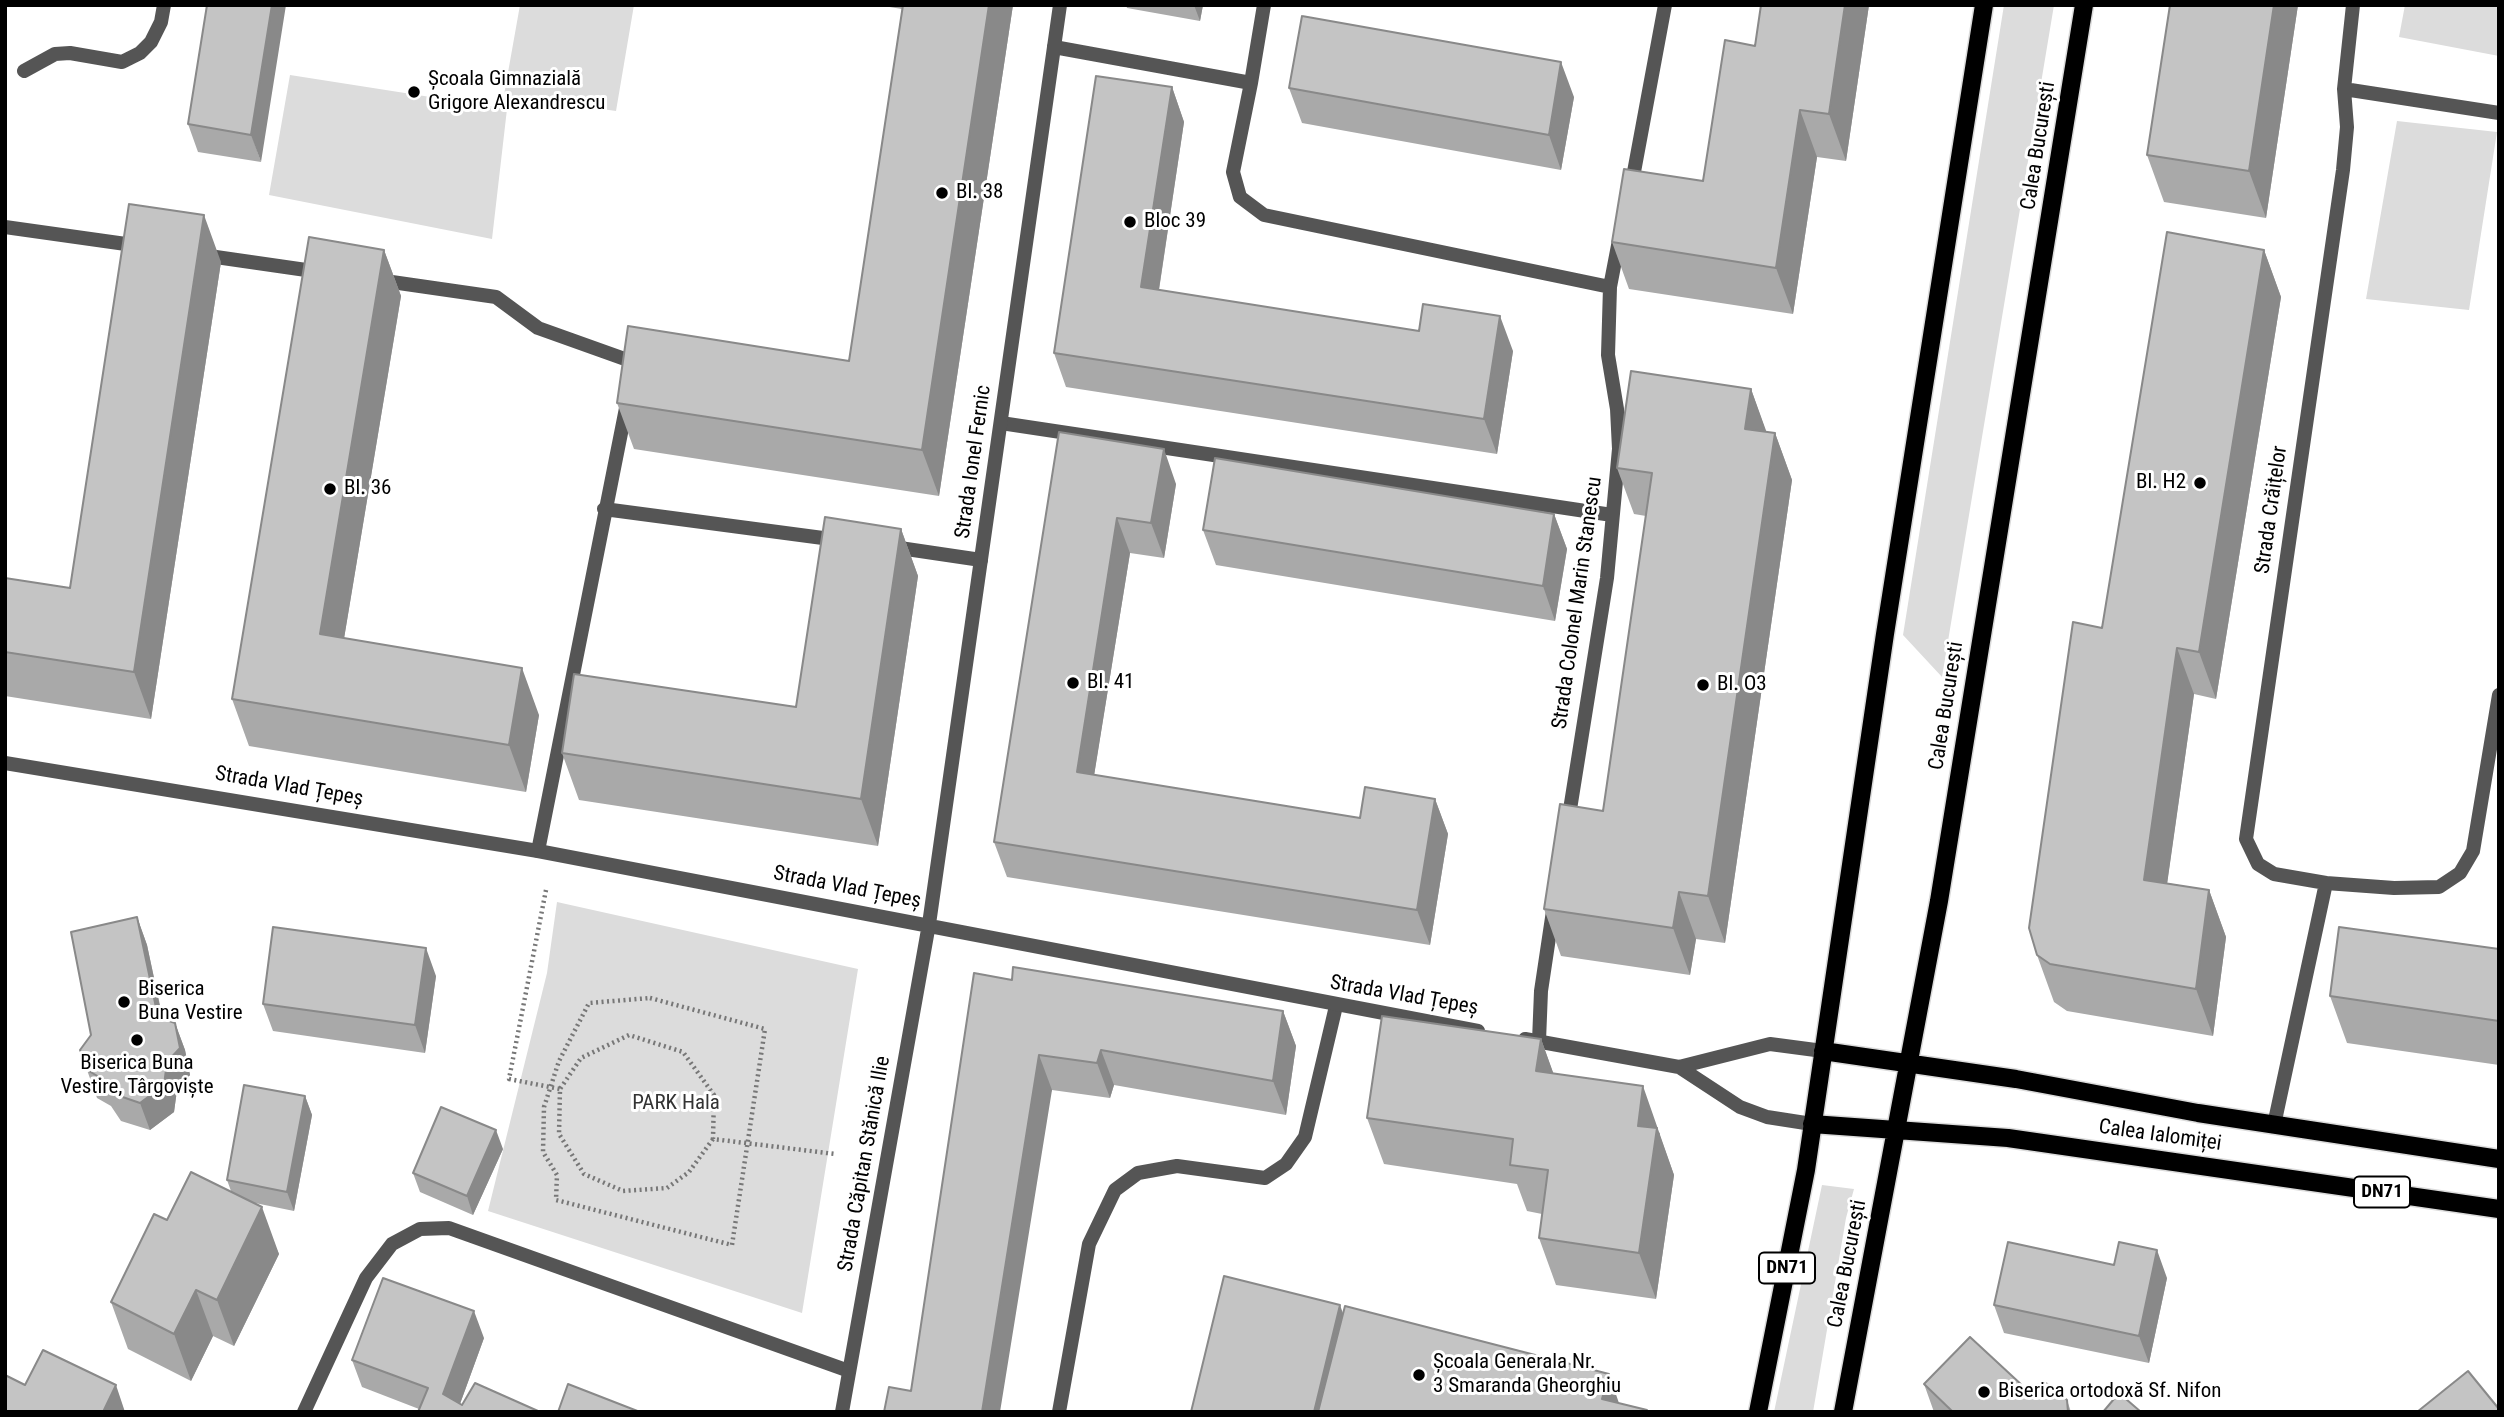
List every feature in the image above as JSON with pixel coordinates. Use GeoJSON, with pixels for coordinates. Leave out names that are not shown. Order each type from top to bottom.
{"type":"FeatureCollection","features":[{"type":"Feature","properties":{"kind":"main road"},"geometry":{"type":"LineString","coordinates":[[1823,1051],[1984,5]]}},
{"type":"Feature","properties":{"kind":"main road","name":"Calea București"},"geometry":{"type":"LineString","coordinates":[[1843,1412],[1939,901],[2084,5]]}},
{"type":"Feature","properties":{"kind":"main road","name":"Calea Ialomiței"},"geometry":{"type":"LineString","coordinates":[[1823,1051],[2499,1159]]}},
{"type":"Feature","properties":{"kind":"main road","name":"DN71"},"geometry":{"type":"LineString","coordinates":[[1758,1412],[1806,1170],[1823,1051]]}},
{"type":"Feature","properties":{"kind":"main road","name":"Calea Ialomiței"},"geometry":{"type":"LineString","coordinates":[[1812,1124],[2042,1142],[2499,1209]]}},
{"type":"Feature","properties":{"kind":"street"},"geometry":{"type":"LineString","coordinates":[[24,71],[55,54],[70,53],[122,62],[140,53],[151,42],[161,22],[164,5]]}},
{"type":"Feature","properties":{"kind":"street","name":"Strada Ionel Fernic"},"geometry":{"type":"LineString","coordinates":[[929,924],[1060,5]]}},
{"type":"Feature","properties":{"kind":"street"},"geometry":{"type":"LineString","coordinates":[[1264,5],[1233,172],[1240,197],[1264,215],[1610,287]]}},
{"type":"Feature","properties":{"kind":"street"},"geometry":{"type":"LineString","coordinates":[[1628,199],[1665,5]]}},
{"type":"Feature","properties":{"kind":"street","name":"Strada Crăițelor"},"geometry":{"type":"LineString","coordinates":[[2353,5],[2344,89],[2347,127],[2343,170],[2246,839],[2258,864],[2274,874],[2326,883],[2394,888],[2439,887],[2460,873],[2473,851],[2499,695]]}},
{"type":"Feature","properties":{"kind":"street"},"geometry":{"type":"LineString","coordinates":[[1054,47],[1251,83]]}},
{"type":"Feature","properties":{"kind":"street"},"geometry":{"type":"LineString","coordinates":[[2344,89],[2499,113]]}},
{"type":"Feature","properties":{"kind":"street","name":"Strada Colonel Marin Stanescu"},"geometry":{"type":"LineString","coordinates":[[1566,834],[1607,578],[1619,449],[1617,410],[1608,355],[1610,287],[1623,223]]}},
{"type":"Feature","properties":{"kind":"street"},"geometry":{"type":"LineString","coordinates":[[5,227],[160,249]]}},
{"type":"Feature","properties":{"kind":"street"},"geometry":{"type":"LineString","coordinates":[[187,253],[335,274]]}},
{"type":"Feature","properties":{"kind":"street"},"geometry":{"type":"LineString","coordinates":[[362,278],[496,297],[538,328],[636,363],[604,509],[538,851]]}},
{"type":"Feature","properties":{"kind":"street"},"geometry":{"type":"LineString","coordinates":[[1001,423],[1612,515]]}},
{"type":"Feature","properties":{"kind":"street"},"geometry":{"type":"LineString","coordinates":[[604,509],[856,542]]}},
{"type":"Feature","properties":{"kind":"street"},"geometry":{"type":"LineString","coordinates":[[881,545],[981,559]]}},
{"type":"Feature","properties":{"kind":"street","name":"Strada Vlad Țepeș"},"geometry":{"type":"LineString","coordinates":[[5,763],[538,851],[929,924],[1336,1006],[1679,1067],[1770,1044],[1823,1051]]}},
{"type":"Feature","properties":{"kind":"street"},"geometry":{"type":"LineString","coordinates":[[2274,1125],[2326,883]]}},
{"type":"Feature","properties":{"kind":"street"},"geometry":{"type":"LineString","coordinates":[[1539,1041],[1541,990],[1555,901]]}},
{"type":"Feature","properties":{"kind":"street","name":"Strada Căpitan Stănică Ilie"},"geometry":{"type":"LineString","coordinates":[[842,1412],[929,924]]}},
{"type":"Feature","properties":{"kind":"street"},"geometry":{"type":"LineString","coordinates":[[1059,1412],[1089,1244],[1115,1190],[1139,1173],[1164,1168],[1177,1167],[1265,1178],[1286,1164],[1305,1137],[1336,1006]]}},
{"type":"Feature","properties":{"kind":"street","name":"Strada Vlad Țepeș"},"geometry":{"type":"LineString","coordinates":[[1679,1067],[1728,1102],[1747,1110],[1812,1124]]}},
{"type":"Feature","properties":{"kind":"street"},"geometry":{"type":"LineString","coordinates":[[304,1412],[366,1278],[392,1244],[420,1229],[449,1228],[849,1371]]}},
{"type":"Feature","properties":{"kind":"path"},"geometry":{"type":"LineString","coordinates":[[546,890],[509,1079],[560,1089]]}},
{"type":"Feature","properties":{"kind":"path"},"geometry":{"type":"LineString","coordinates":[[650,998],[765,1029],[732,1245],[556,1200],[557,1175],[543,1152],[544,1107],[550,1087],[559,1061],[589,1003],[650,998]]}},
{"type":"Feature","properties":{"kind":"path"},"geometry":{"type":"LineString","coordinates":[[629,1035],[683,1052],[714,1095],[713,1139],[690,1172],[667,1188],[623,1191],[584,1174],[559,1134],[560,1089],[581,1058],[629,1035]]}},
{"type":"Feature","properties":{"kind":"path"},"geometry":{"type":"LineString","coordinates":[[713,1139],[835,1154]]}},
{"type":"Feature","properties":{"kind":"green space"},"geometry":{"type":"Polygon","coordinates":[[[520,5],[634,5],[616,111],[504,95],[520,5]]]}},
{"type":"Feature","properties":{"kind":"green space"},"geometry":{"type":"Polygon","coordinates":[[[2004,5],[2054,5],[1942,677],[1903,635],[2004,5]]]}},
{"type":"Feature","properties":{"kind":"green space"},"geometry":{"type":"Polygon","coordinates":[[[2405,5],[2499,5],[2499,56],[2399,37],[2405,5]]]}},
{"type":"Feature","properties":{"kind":"green space"},"geometry":{"type":"Polygon","coordinates":[[[290,75],[507,109],[492,239],[269,195],[290,75]]]}},
{"type":"Feature","properties":{"kind":"green space"},"geometry":{"type":"Polygon","coordinates":[[[2397,121],[2497,132],[2469,310],[2366,299],[2397,121]]]}},
{"type":"Feature","properties":{"kind":"green space","name":"PARK Hala"},"geometry":{"type":"Polygon","coordinates":[[[557,902],[858,969],[802,1313],[488,1211],[547,973],[557,902]]]}},
{"type":"Feature","properties":{"kind":"green space"},"geometry":{"type":"Polygon","coordinates":[[[1822,1185],[1854,1189],[1846,1218],[1813,1412],[1774,1412],[1822,1185]]]}},
{"type":"Feature","properties":{"kind":"building"},"geometry":{"type":"Polygon","coordinates":[[[207,5],[272,5],[251,135],[188,124],[207,5]]]}},
{"type":"Feature","properties":{"kind":"building"},"geometry":{"type":"Polygon","coordinates":[[[903,5],[989,5],[922,450],[617,403],[628,326],[849,361],[903,5]]]}},
{"type":"Feature","properties":{"kind":"building"},"geometry":{"type":"Polygon","coordinates":[[[1761,5],[1845,5],[1829,114],[1800,110],[1776,268],[1612,242],[1624,169],[1703,181],[1725,40],[1755,46],[1761,5]]]}},
{"type":"Feature","properties":{"kind":"building"},"geometry":{"type":"Polygon","coordinates":[[[2170,5],[2274,5],[2249,171],[2147,155],[2170,5]]]}},
{"type":"Feature","properties":{"kind":"building"},"geometry":{"type":"Polygon","coordinates":[[[1302,16],[1561,62],[1549,135],[1289,88],[1302,16]]]}},
{"type":"Feature","properties":{"kind":"building","name":"Bloc 39"},"geometry":{"type":"Polygon","coordinates":[[[1096,76],[1172,87],[1141,287],[1419,331],[1423,304],[1500,316],[1484,419],[1054,353],[1096,76]]]}},
{"type":"Feature","properties":{"kind":"building"},"geometry":{"type":"Polygon","coordinates":[[[129,204],[204,215],[134,672],[5,652],[5,578],[70,588],[129,204]]]}},
{"type":"Feature","properties":{"kind":"building","name":"Bl. H2"},"geometry":{"type":"Polygon","coordinates":[[[2167,232],[2264,250],[2199,652],[2177,648],[2144,880],[2209,890],[2196,989],[2050,964],[2037,955],[2029,928],[2073,622],[2102,628],[2167,232]]]}},
{"type":"Feature","properties":{"kind":"building"},"geometry":{"type":"Polygon","coordinates":[[[309,237],[384,250],[320,634],[522,668],[509,745],[232,699],[309,237]]]}},
{"type":"Feature","properties":{"kind":"building","name":"Bl. O3"},"geometry":{"type":"Polygon","coordinates":[[[1631,371],[1751,389],[1745,429],[1775,433],[1708,896],[1679,892],[1673,928],[1544,909],[1560,804],[1603,811],[1652,473],[1617,468],[1631,371]]]}},
{"type":"Feature","properties":{"kind":"building","name":"Bl. 41"},"geometry":{"type":"Polygon","coordinates":[[[1059,432],[1164,449],[1151,523],[1117,518],[1077,772],[1360,818],[1365,787],[1435,799],[1417,910],[994,842],[1059,432]]]}},
{"type":"Feature","properties":{"kind":"building"},"geometry":{"type":"Polygon","coordinates":[[[1215,458],[1554,514],[1543,586],[1203,530],[1215,458]]]}},
{"type":"Feature","properties":{"kind":"building"},"geometry":{"type":"Polygon","coordinates":[[[825,517],[901,529],[861,799],[562,753],[574,674],[796,707],[825,517]]]}},
{"type":"Feature","properties":{"kind":"building","name":"Biserica Buna Vestire"},"geometry":{"type":"Polygon","coordinates":[[[137,917],[158,1017],[175,1023],[180,1048],[167,1062],[164,1085],[140,1103],[111,1093],[101,1078],[87,1070],[80,1050],[91,1035],[71,932],[137,917]]]}},
{"type":"Feature","properties":{"kind":"building"},"geometry":{"type":"Polygon","coordinates":[[[273,927],[426,948],[415,1025],[263,1004],[273,927]]]}},
{"type":"Feature","properties":{"kind":"building"},"geometry":{"type":"Polygon","coordinates":[[[2339,927],[2499,949],[2499,1021],[2330,996],[2339,927]]]}},
{"type":"Feature","properties":{"kind":"building"},"geometry":{"type":"Polygon","coordinates":[[[1013,967],[1283,1011],[1273,1081],[1101,1050],[1097,1063],[1039,1055],[982,1412],[884,1412],[889,1387],[911,1391],[974,973],[1012,980],[1013,967]]]}},
{"type":"Feature","properties":{"kind":"building"},"geometry":{"type":"Polygon","coordinates":[[[1382,1016],[1541,1039],[1536,1071],[1643,1086],[1638,1126],[1657,1128],[1639,1253],[1539,1238],[1548,1170],[1510,1165],[1513,1139],[1367,1118],[1382,1016]]]}},
{"type":"Feature","properties":{"kind":"building"},"geometry":{"type":"Polygon","coordinates":[[[244,1085],[305,1096],[287,1192],[227,1180],[244,1085]]]}},
{"type":"Feature","properties":{"kind":"building"},"geometry":{"type":"Polygon","coordinates":[[[441,1107],[496,1130],[467,1196],[413,1173],[441,1107]]]}},
{"type":"Feature","properties":{"kind":"building"},"geometry":{"type":"Polygon","coordinates":[[[191,1172],[262,1207],[217,1300],[196,1290],[174,1334],[111,1302],[154,1214],[167,1220],[191,1172]]]}},
{"type":"Feature","properties":{"kind":"building"},"geometry":{"type":"Polygon","coordinates":[[[2008,1242],[2114,1265],[2119,1242],[2157,1250],[2139,1336],[1994,1305],[2008,1242]]]}},
{"type":"Feature","properties":{"kind":"building"},"geometry":{"type":"Polygon","coordinates":[[[1224,1276],[1340,1305],[1314,1412],[1191,1412],[1224,1276]]]}},
{"type":"Feature","properties":{"kind":"building"},"geometry":{"type":"Polygon","coordinates":[[[383,1278],[474,1311],[443,1394],[462,1405],[475,1383],[538,1411],[418,1412],[428,1388],[352,1360],[383,1278]]]}},
{"type":"Feature","properties":{"kind":"building"},"geometry":{"type":"Polygon","coordinates":[[[1345,1306],[1609,1374],[1602,1399],[1647,1410],[1318,1412],[1345,1306]]]}},
{"type":"Feature","properties":{"kind":"building"},"geometry":{"type":"Polygon","coordinates":[[[1970,1337],[2024,1387],[2046,1383],[2067,1400],[2068,1412],[1953,1412],[1924,1384],[1970,1337]]]}},
{"type":"Feature","properties":{"kind":"building"},"geometry":{"type":"Polygon","coordinates":[[[43,1350],[116,1385],[103,1412],[5,1412],[5,1375],[25,1385],[43,1350]]]}},
{"type":"Feature","properties":{"kind":"building"},"geometry":{"type":"Polygon","coordinates":[[[2468,1371],[2499,1412],[2417,1412],[2468,1371]]]}},
{"type":"Feature","properties":{"kind":"building"},"geometry":{"type":"Polygon","coordinates":[[[568,1384],[640,1412],[558,1412],[568,1384]]]}},
{"type":"Feature","properties":{"kind":"building"},"geometry":{"type":"Polygon","coordinates":[[[2119,1393],[2141,1412],[2103,1412],[2119,1393]]]}},
{"type":"Feature","properties":{"kind":"place","name":"Școala Gimnazială Grigore Alexandrescu"},"geometry":{"type":"Point","coordinates":[414,92]}},
{"type":"Feature","properties":{"kind":"place","name":"Bl. 38"},"geometry":{"type":"Point","coordinates":[942,193]}},
{"type":"Feature","properties":{"kind":"place","name":"Bloc 39"},"geometry":{"type":"Point","coordinates":[1130,222]}},
{"type":"Feature","properties":{"kind":"place","name":"Bl. H2"},"geometry":{"type":"Point","coordinates":[2200,483]}},
{"type":"Feature","properties":{"kind":"place","name":"Bl. 36"},"geometry":{"type":"Point","coordinates":[330,489]}},
{"type":"Feature","properties":{"kind":"place","name":"Bl. 41"},"geometry":{"type":"Point","coordinates":[1073,683]}},
{"type":"Feature","properties":{"kind":"place","name":"Bl. O3"},"geometry":{"type":"Point","coordinates":[1703,685]}},
{"type":"Feature","properties":{"kind":"place","name":"Biserica Buna Vestire"},"geometry":{"type":"Point","coordinates":[124,1002]}},
{"type":"Feature","properties":{"kind":"place","name":"Biserica Buna Vestire, Târgoviște"},"geometry":{"type":"Point","coordinates":[137,1040]}},
{"type":"Feature","properties":{"kind":"place","name":"Școala Generala Nr. 3 Smaranda Gheorghiu"},"geometry":{"type":"Point","coordinates":[1419,1375]}},
{"type":"Feature","properties":{"kind":"place","name":"Biserica ortodoxă Sf. Nifon"},"geometry":{"type":"Point","coordinates":[1984,1392]}}]}
